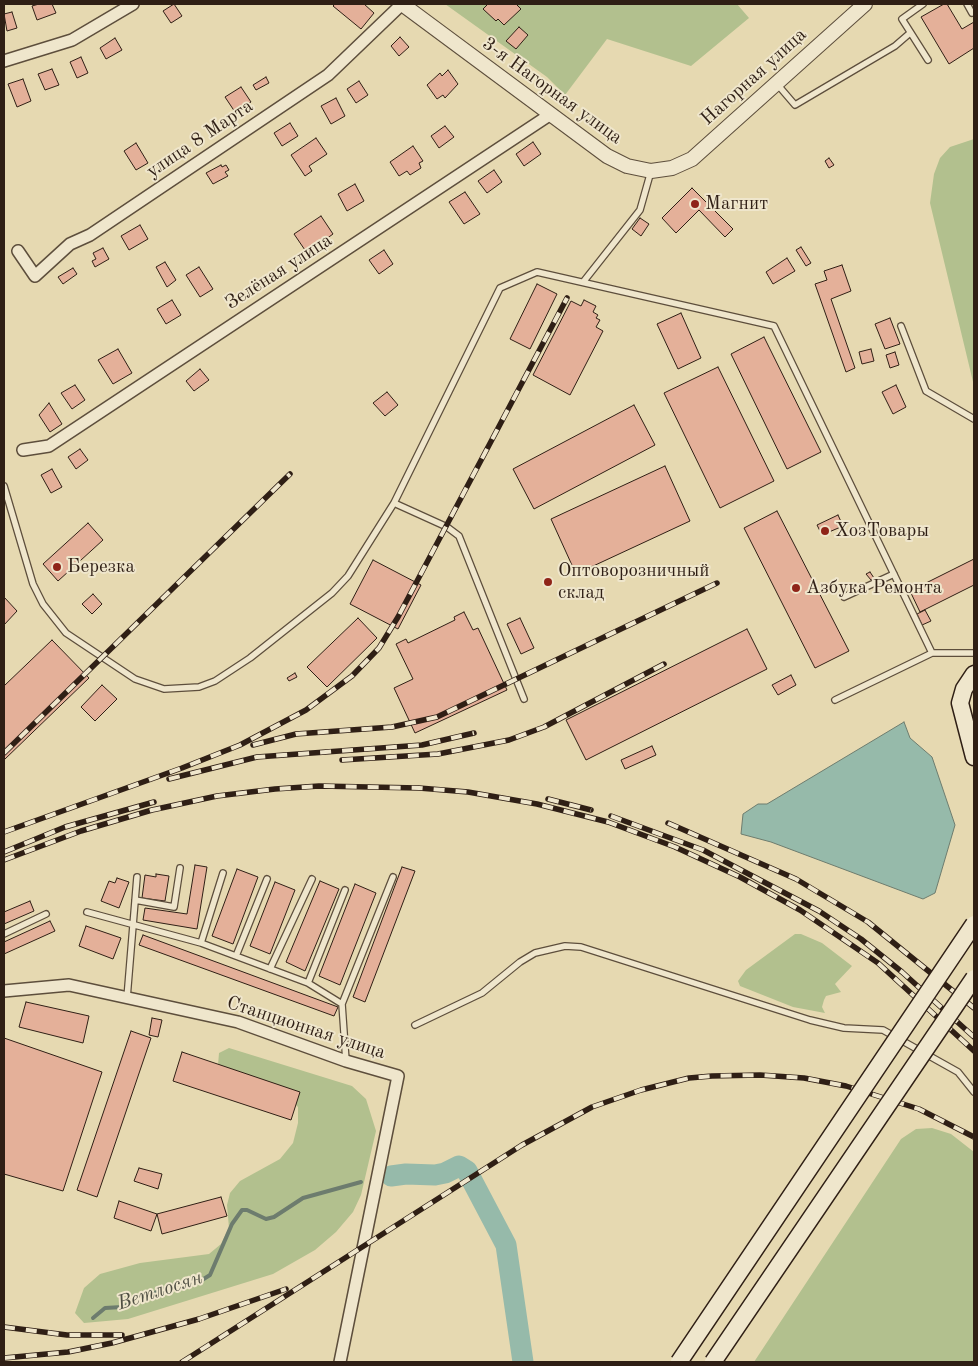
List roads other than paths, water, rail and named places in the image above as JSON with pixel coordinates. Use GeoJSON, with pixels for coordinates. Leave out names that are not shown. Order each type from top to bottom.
{"type":"FeatureCollection","features":[{"type":"Feature","properties":{"kind":"main road"},"geometry":{"type":"LineString","coordinates":[[974,674],[964,689],[960,703],[974,757]]}},
{"type":"Feature","properties":{"kind":"main road"},"geometry":{"type":"LineString","coordinates":[[679,1362],[974,924]]}},
{"type":"Feature","properties":{"kind":"main road"},"geometry":{"type":"LineString","coordinates":[[713,1362],[974,978]]}},
{"type":"Feature","properties":{"kind":"street"},"geometry":{"type":"LineString","coordinates":[[4,60],[72,40],[132,4]]}},
{"type":"Feature","properties":{"kind":"street","name":"3-я Нагорная улица"},"geometry":{"type":"LineString","coordinates":[[402,4],[617,162],[650,171],[672,168],[692,158]]}},
{"type":"Feature","properties":{"kind":"street","name":"улица 8 Марта"},"geometry":{"type":"LineString","coordinates":[[18,251],[36,276],[70,244],[90,235],[328,75],[402,4]]}},
{"type":"Feature","properties":{"kind":"street","name":"Нагорная улица"},"geometry":{"type":"LineString","coordinates":[[692,158],[865,4]]}},
{"type":"Feature","properties":{"kind":"street","name":"Зелёная улица"},"geometry":{"type":"LineString","coordinates":[[23,450],[49,446],[551,114]]}},
{"type":"Feature","properties":{"kind":"street","name":"Станционная улица"},"geometry":{"type":"LineString","coordinates":[[4,991],[69,985],[238,1022],[346,1061],[398,1076],[340,1362]]}},
{"type":"Feature","properties":{"kind":"lane"},"geometry":{"type":"LineString","coordinates":[[923,4],[902,19],[928,60]]}},
{"type":"Feature","properties":{"kind":"lane"},"geometry":{"type":"LineString","coordinates":[[967,4],[972,13],[974,12]]}},
{"type":"Feature","properties":{"kind":"lane"},"geometry":{"type":"LineString","coordinates":[[776,82],[795,105],[896,46],[910,33]]}},
{"type":"Feature","properties":{"kind":"lane"},"geometry":{"type":"LineString","coordinates":[[584,281],[640,210],[650,171]]}},
{"type":"Feature","properties":{"kind":"lane"},"geometry":{"type":"LineString","coordinates":[[4,486],[33,584],[43,604],[66,633],[134,678],[164,689],[179,690],[199,687],[229,672],[332,593],[361,558],[394,503],[500,288],[537,272],[584,281],[774,326],[932,653]]}},
{"type":"Feature","properties":{"kind":"lane"},"geometry":{"type":"LineString","coordinates":[[901,326],[926,391],[974,419]]}},
{"type":"Feature","properties":{"kind":"lane"},"geometry":{"type":"LineString","coordinates":[[394,503],[447,527],[460,536],[524,699]]}},
{"type":"Feature","properties":{"kind":"lane"},"geometry":{"type":"LineString","coordinates":[[844,597],[894,574]]}},
{"type":"Feature","properties":{"kind":"lane"},"geometry":{"type":"LineString","coordinates":[[835,700],[932,653],[974,653]]}},
{"type":"Feature","properties":{"kind":"lane"},"geometry":{"type":"LineString","coordinates":[[135,900],[174,907],[180,868]]}},
{"type":"Feature","properties":{"kind":"lane"},"geometry":{"type":"LineString","coordinates":[[201,943],[223,873]]}},
{"type":"Feature","properties":{"kind":"lane"},"geometry":{"type":"LineString","coordinates":[[127,998],[137,877]]}},
{"type":"Feature","properties":{"kind":"lane"},"geometry":{"type":"LineString","coordinates":[[346,1061],[342,1004],[393,877]]}},
{"type":"Feature","properties":{"kind":"lane"},"geometry":{"type":"LineString","coordinates":[[236,956],[267,878]]}},
{"type":"Feature","properties":{"kind":"lane"},"geometry":{"type":"LineString","coordinates":[[270,969],[312,878]]}},
{"type":"Feature","properties":{"kind":"lane"},"geometry":{"type":"LineString","coordinates":[[308,983],[345,890]]}},
{"type":"Feature","properties":{"kind":"lane"},"geometry":{"type":"LineString","coordinates":[[87,912],[201,943],[308,983],[342,1004]]}},
{"type":"Feature","properties":{"kind":"lane"},"geometry":{"type":"LineString","coordinates":[[4,934],[46,914]]}},
{"type":"Feature","properties":{"kind":"lane"},"geometry":{"type":"LineString","coordinates":[[415,1026],[477,996],[520,962],[535,953],[565,946],[581,947],[810,1020],[844,1028],[883,1030],[958,1072],[974,1092]]}},
{"type":"Feature","properties":{"kind":"waterway","name":"Ветлосян"},"geometry":{"type":"LineString","coordinates":[[391,1176],[406,1174],[435,1175],[445,1173],[459,1166],[467,1171],[506,1245],[523,1362]]}},
{"type":"Feature","properties":{"kind":"waterway","name":"Ветлосян"},"geometry":{"type":"LineString","coordinates":[[93,1318],[105,1308],[122,1307],[170,1286],[202,1280],[210,1275],[232,1224],[242,1210],[247,1210],[266,1219],[274,1217],[303,1198],[361,1182]]}},
{"type":"Feature","properties":{"kind":"railway"},"geometry":{"type":"LineString","coordinates":[[4,832],[182,768],[240,745],[306,710],[352,676],[379,648],[398,617],[567,298]]}},
{"type":"Feature","properties":{"kind":"railway"},"geometry":{"type":"LineString","coordinates":[[4,753],[290,474]]}},
{"type":"Feature","properties":{"kind":"railway"},"geometry":{"type":"LineString","coordinates":[[253,745],[296,734],[392,727],[437,717],[717,583]]}},
{"type":"Feature","properties":{"kind":"railway"},"geometry":{"type":"LineString","coordinates":[[342,760],[438,754],[509,740],[544,727],[664,664]]}},
{"type":"Feature","properties":{"kind":"railway"},"geometry":{"type":"LineString","coordinates":[[169,779],[257,757],[422,745],[474,733]]}},
{"type":"Feature","properties":{"kind":"railway"},"geometry":{"type":"LineString","coordinates":[[4,860],[81,831],[152,810],[217,796],[275,789],[319,786],[419,788],[468,792],[537,804],[608,822],[675,847],[740,877],[800,910],[878,963],[974,1051]]}},
{"type":"Feature","properties":{"kind":"railway"},"geometry":{"type":"LineString","coordinates":[[548,799],[591,810]]}},
{"type":"Feature","properties":{"kind":"railway"},"geometry":{"type":"LineString","coordinates":[[4,852],[65,827],[154,802]]}},
{"type":"Feature","properties":{"kind":"railway"},"geometry":{"type":"LineString","coordinates":[[611,816],[703,850],[819,911],[861,939],[902,972],[974,1037]]}},
{"type":"Feature","properties":{"kind":"railway"},"geometry":{"type":"LineString","coordinates":[[668,823],[796,879],[868,922],[974,1008]]}},
{"type":"Feature","properties":{"kind":"railway"},"geometry":{"type":"LineString","coordinates":[[182,1362],[522,1145],[592,1107],[641,1090],[689,1078],[712,1076],[760,1075],[804,1078],[846,1086],[919,1109],[974,1137]]}},
{"type":"Feature","properties":{"kind":"railway"},"geometry":{"type":"LineString","coordinates":[[4,1358],[68,1352],[112,1343],[199,1319],[286,1289]]}},
{"type":"Feature","properties":{"kind":"railway"},"geometry":{"type":"LineString","coordinates":[[4,1327],[67,1335],[122,1335]]}},
{"type":"Feature","properties":{"kind":"place","name":"Магнит"},"geometry":{"type":"Point","coordinates":[695,204]}},
{"type":"Feature","properties":{"kind":"place","name":"ХозТовары"},"geometry":{"type":"Point","coordinates":[825,531]}},
{"type":"Feature","properties":{"kind":"place","name":"Березка"},"geometry":{"type":"Point","coordinates":[57,567]}},
{"type":"Feature","properties":{"kind":"place","name":"Оптоворозничный склад"},"geometry":{"type":"Point","coordinates":[548,582]}},
{"type":"Feature","properties":{"kind":"place","name":"Азбука Ремонта"},"geometry":{"type":"Point","coordinates":[796,588]}}]}
